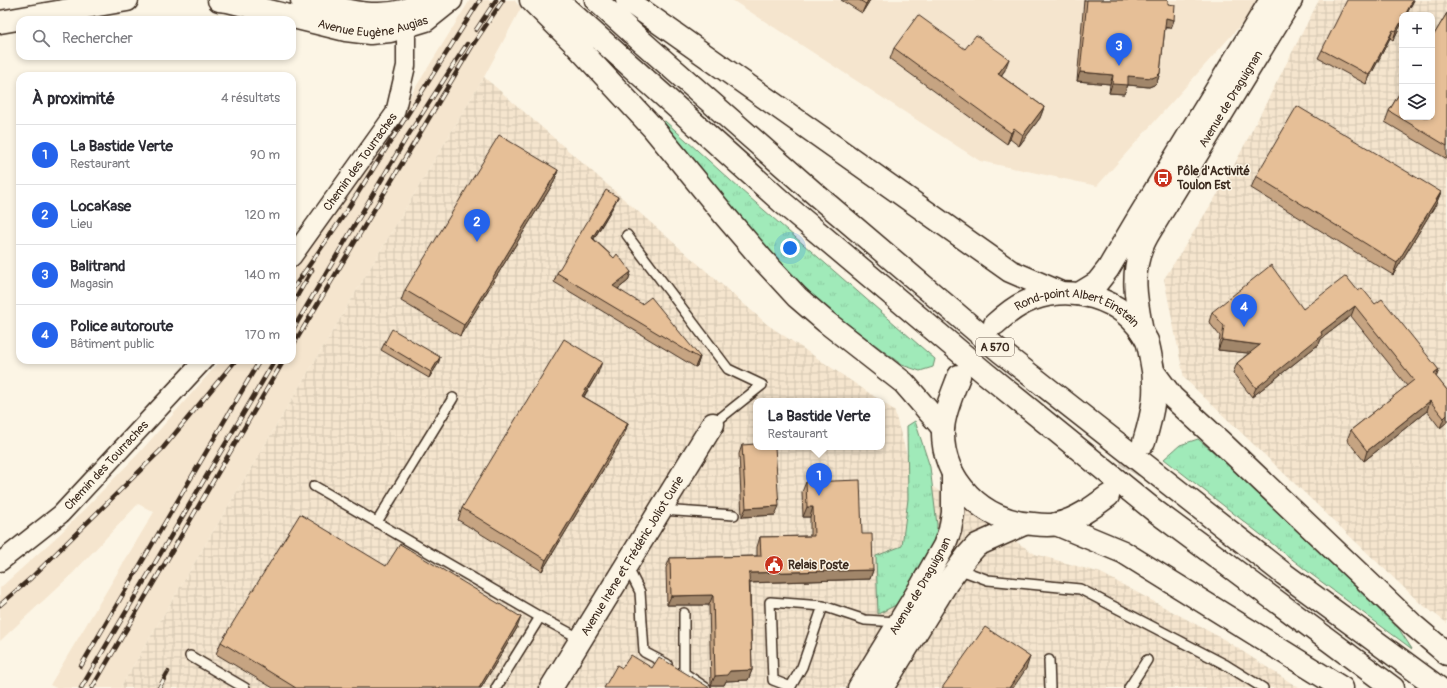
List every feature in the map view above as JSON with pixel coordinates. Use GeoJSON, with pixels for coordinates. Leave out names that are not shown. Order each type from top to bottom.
{"type":"FeatureCollection","features":[{"type":"Feature","properties":{"kind":"main road"},"geometry":{"type":"LineString","coordinates":[[35,16],[127,0]]}},
{"type":"Feature","properties":{"kind":"main road","name":"Avenue Eugène Augias"},"geometry":{"type":"LineString","coordinates":[[219,0],[289,16]]}},
{"type":"Feature","properties":{"kind":"main road","name":"Avenue Eugène Augias"},"geometry":{"type":"LineString","coordinates":[[302,0],[361,14],[382,14],[404,19],[426,20],[451,0]]}},
{"type":"Feature","properties":{"kind":"main road","name":"Avenue Eugène Augias"},"geometry":{"type":"LineString","coordinates":[[296,18],[346,30],[370,33],[390,31],[429,0]]}},
{"type":"Feature","properties":{"kind":"main road"},"geometry":{"type":"LineString","coordinates":[[531,0],[579,34],[653,128],[736,229],[797,297],[826,322],[904,383],[943,428]]}},
{"type":"Feature","properties":{"kind":"main road","name":"A 570"},"geometry":{"type":"LineString","coordinates":[[557,0],[579,34],[784,203],[985,373],[1155,510],[1393,688]]}},
{"type":"Feature","properties":{"kind":"main road","name":"A 570"},"geometry":{"type":"LineString","coordinates":[[597,0],[640,40],[814,193],[1001,352],[1284,574],[1440,688]]}},
{"type":"Feature","properties":{"kind":"main road"},"geometry":{"type":"LineString","coordinates":[[627,0],[1010,272],[1069,293]]}},
{"type":"Feature","properties":{"kind":"main road","name":"Avenue de Draguignan"},"geometry":{"type":"LineString","coordinates":[[1069,293],[1097,283],[1120,251],[1137,220],[1271,0]]}},
{"type":"Feature","properties":{"kind":"main road","name":"Avenue de Draguignan"},"geometry":{"type":"LineString","coordinates":[[1142,332],[1135,284],[1137,262],[1141,248],[1291,0]]}},
{"type":"Feature","properties":{"kind":"main road"},"geometry":{"type":"LineString","coordinates":[[0,22],[16,19]]}},
{"type":"Feature","properties":{"kind":"main road","name":"Rond-point Albert Einstein"},"geometry":{"type":"LineString","coordinates":[[995,324],[1013,309],[1025,302],[1069,293],[1097,298],[1114,305],[1128,316],[1142,332],[1147,342],[1154,374],[1155,394],[1152,414],[1144,442]]}},
{"type":"Feature","properties":{"kind":"main road"},"geometry":{"type":"LineString","coordinates":[[1154,374],[1172,397],[1222,442],[1408,620],[1447,654]]}},
{"type":"Feature","properties":{"kind":"main road"},"geometry":{"type":"LineString","coordinates":[[959,376],[950,400],[943,428],[947,454],[953,474],[962,488],[984,509],[1001,518],[1024,524],[1056,524],[1073,519],[1108,496]]}},
{"type":"Feature","properties":{"kind":"main road","name":"Avenue Irène et Frédéric Joliot Curie"},"geometry":{"type":"LineString","coordinates":[[551,688],[713,424]]}},
{"type":"Feature","properties":{"kind":"main road","name":"Avenue de Draguignan"},"geometry":{"type":"LineString","coordinates":[[859,688],[900,622],[944,546],[950,530],[953,513],[953,474]]}},
{"type":"Feature","properties":{"kind":"main road","name":"Avenue de Draguignan"},"geometry":{"type":"LineString","coordinates":[[882,688],[947,583],[967,556],[977,546],[1024,524]]}},
{"type":"Feature","properties":{"kind":"main road"},"geometry":{"type":"LineString","coordinates":[[1056,524],[1123,552],[1342,688]]}},
{"type":"Feature","properties":{"kind":"street","name":"Chemin des Tourraches"},"geometry":{"type":"LineString","coordinates":[[296,251],[395,114],[406,66],[404,19]]}},
{"type":"Feature","properties":{"kind":"street","name":"Chemin des Tourraches"},"geometry":{"type":"LineString","coordinates":[[0,562],[61,514],[200,364]]}},
{"type":"Feature","properties":{"kind":"lane"},"geometry":{"type":"LineString","coordinates":[[627,235],[728,370],[762,385],[713,424]]}},
{"type":"Feature","properties":{"kind":"lane"},"geometry":{"type":"LineString","coordinates":[[377,522],[453,398]]}},
{"type":"Feature","properties":{"kind":"lane"},"geometry":{"type":"LineString","coordinates":[[314,486],[540,617],[581,639]]}},
{"type":"Feature","properties":{"kind":"lane"},"geometry":{"type":"LineString","coordinates":[[660,510],[734,515]]}},
{"type":"Feature","properties":{"kind":"lane"},"geometry":{"type":"LineString","coordinates":[[626,565],[640,592],[644,652],[684,673],[706,688]]}},
{"type":"Feature","properties":{"kind":"lane"},"geometry":{"type":"LineString","coordinates":[[958,569],[988,580],[1080,589],[1226,665],[1263,688]]}},
{"type":"Feature","properties":{"kind":"lane"},"geometry":{"type":"LineString","coordinates":[[823,606],[802,667],[790,688],[773,680],[770,602],[823,606],[865,620],[900,622]]}},
{"type":"Feature","properties":{"kind":"lane"},"geometry":{"type":"LineString","coordinates":[[684,613],[684,673]]}},
{"type":"Feature","properties":{"kind":"lane"},"geometry":{"type":"LineString","coordinates":[[496,688],[540,617]]}},
{"type":"Feature","properties":{"kind":"lane"},"geometry":{"type":"LineString","coordinates":[[190,656],[245,688]]}},
{"type":"Feature","properties":{"kind":"lane"},"geometry":{"type":"LineString","coordinates":[[1049,660],[1050,688]]}},
{"type":"Feature","properties":{"kind":"lane"},"geometry":{"type":"LineString","coordinates":[[1129,688],[1147,660]]}},
{"type":"Feature","properties":{"kind":"shaded area"},"geometry":{"type":"Polygon","coordinates":[[[470,0],[514,0],[521,8],[484,77],[120,688],[56,688],[50,685],[154,512],[138,504],[73,573],[0,641],[0,588],[61,533],[140,452],[217,364],[296,364],[296,265],[358,180],[470,0]]]}},
{"type":"Feature","properties":{"kind":"shaded area"},"geometry":{"type":"Polygon","coordinates":[[[732,0],[1263,0],[1097,186],[980,161],[732,0]]]}},
{"type":"Feature","properties":{"kind":"shaded area"},"geometry":{"type":"Polygon","coordinates":[[[1319,0],[1447,0],[1447,623],[1420,603],[1184,378],[1164,279],[1227,179],[1319,0]]]}},
{"type":"Feature","properties":{"kind":"shaded area"},"geometry":{"type":"Polygon","coordinates":[[[484,77],[768,325],[877,398],[753,398],[753,450],[885,450],[885,404],[894,410],[912,473],[1035,554],[1101,573],[1225,640],[1299,688],[120,688],[484,77]]]}},
{"type":"Feature","properties":{"kind":"green space"},"geometry":{"type":"Polygon","coordinates":[[[665,121],[741,190],[935,359],[933,367],[920,371],[902,365],[819,302],[761,241],[660,124],[665,121]]]}},
{"type":"Feature","properties":{"kind":"green space"},"geometry":{"type":"Polygon","coordinates":[[[915,421],[930,467],[937,525],[936,541],[920,570],[896,605],[878,614],[876,556],[902,546],[908,499],[907,426],[915,421]]]}},
{"type":"Feature","properties":{"kind":"green space"},"geometry":{"type":"Polygon","coordinates":[[[1198,439],[1223,460],[1399,629],[1412,649],[1311,574],[1164,459],[1180,445],[1198,439]]]}},
{"type":"Feature","properties":{"kind":"building"},"geometry":{"type":"Polygon","coordinates":[[[859,0],[868,0],[866,4],[859,0]]]}},
{"type":"Feature","properties":{"kind":"building"},"geometry":{"type":"Polygon","coordinates":[[[1087,0],[1168,0],[1168,4],[1175,5],[1174,20],[1166,18],[1160,73],[1157,76],[1152,78],[1128,76],[1128,85],[1112,84],[1113,75],[1080,72],[1087,0]]]}},
{"type":"Feature","properties":{"kind":"building"},"geometry":{"type":"Polygon","coordinates":[[[1347,0],[1413,0],[1407,12],[1399,12],[1399,26],[1396,31],[1393,30],[1369,75],[1322,50],[1347,0]]]}},
{"type":"Feature","properties":{"kind":"building"},"geometry":{"type":"Polygon","coordinates":[[[1447,13],[1447,146],[1404,120],[1435,120],[1435,33],[1447,13]]]}},
{"type":"Feature","properties":{"kind":"building"},"geometry":{"type":"Polygon","coordinates":[[[918,15],[965,49],[976,35],[1009,59],[998,74],[1044,107],[1023,135],[1014,128],[1011,133],[894,48],[918,15]]]}},
{"type":"Feature","properties":{"kind":"building"},"geometry":{"type":"Polygon","coordinates":[[[1399,94],[1399,117],[1389,111],[1399,94]]]}},
{"type":"Feature","properties":{"kind":"building"},"geometry":{"type":"Polygon","coordinates":[[[1297,106],[1441,192],[1397,263],[1256,176],[1297,106]]]}},
{"type":"Feature","properties":{"kind":"building"},"geometry":{"type":"Polygon","coordinates":[[[499,135],[558,170],[464,325],[405,290],[499,135]]]}},
{"type":"Feature","properties":{"kind":"building"},"geometry":{"type":"Polygon","coordinates":[[[606,190],[618,197],[592,238],[614,258],[617,254],[631,272],[613,286],[642,304],[651,297],[700,357],[699,358],[557,273],[606,190]]]}},
{"type":"Feature","properties":{"kind":"building"},"geometry":{"type":"Polygon","coordinates":[[[1271,265],[1303,309],[1346,276],[1358,291],[1362,288],[1375,304],[1382,299],[1439,370],[1434,374],[1447,390],[1447,415],[1444,418],[1430,401],[1367,451],[1351,430],[1414,380],[1355,306],[1321,332],[1322,335],[1256,388],[1237,363],[1260,345],[1222,340],[1224,326],[1212,312],[1271,265]]]}},
{"type":"Feature","properties":{"kind":"building"},"geometry":{"type":"Polygon","coordinates":[[[392,329],[440,357],[431,372],[384,344],[392,329]]]}},
{"type":"Feature","properties":{"kind":"building"},"geometry":{"type":"Polygon","coordinates":[[[564,339],[602,362],[582,396],[628,423],[546,560],[462,508],[564,339]]]}},
{"type":"Feature","properties":{"kind":"building"},"geometry":{"type":"Polygon","coordinates":[[[753,444],[753,450],[775,450],[779,506],[746,508],[742,445],[753,444]]]}},
{"type":"Feature","properties":{"kind":"building"},"geometry":{"type":"Polygon","coordinates":[[[860,480],[862,534],[872,534],[873,570],[749,573],[752,670],[730,671],[727,675],[715,676],[713,595],[671,596],[670,558],[761,556],[760,537],[814,536],[813,507],[807,507],[806,482],[860,480]]]}},
{"type":"Feature","properties":{"kind":"building"},"geometry":{"type":"Polygon","coordinates":[[[300,514],[386,566],[400,544],[521,617],[479,688],[296,688],[221,642],[300,514]]]}},
{"type":"Feature","properties":{"kind":"building"},"geometry":{"type":"Polygon","coordinates":[[[985,627],[1030,657],[1009,688],[942,688],[985,627]]]}},
{"type":"Feature","properties":{"kind":"building"},"geometry":{"type":"Polygon","coordinates":[[[631,655],[652,668],[659,657],[710,688],[604,688],[617,665],[622,668],[631,655]]]}},
{"type":"Feature","properties":{"kind":"tunnel"},"geometry":{"type":"LineString","coordinates":[[1108,496],[1129,471],[1144,442]]}},
{"type":"Feature","properties":{"kind":"railway"},"geometry":{"type":"LineString","coordinates":[[296,284],[342,218],[480,0]]}},
{"type":"Feature","properties":{"kind":"railway"},"geometry":{"type":"LineString","coordinates":[[476,30],[496,0]]}},
{"type":"Feature","properties":{"kind":"railway"},"geometry":{"type":"LineString","coordinates":[[296,340],[474,43],[503,0]]}},
{"type":"Feature","properties":{"kind":"railway"},"geometry":{"type":"LineString","coordinates":[[296,324],[405,140],[467,44]]}},
{"type":"Feature","properties":{"kind":"railway"},"geometry":{"type":"LineString","coordinates":[[296,298],[312,270]]}},
{"type":"Feature","properties":{"kind":"railway"},"geometry":{"type":"LineString","coordinates":[[0,605],[31,578],[163,448],[233,364]]}},
{"type":"Feature","properties":{"kind":"railway"},"geometry":{"type":"LineString","coordinates":[[81,666],[258,364]]}},
{"type":"Feature","properties":{"kind":"railway"},"geometry":{"type":"LineString","coordinates":[[81,688],[273,364]]}},
{"type":"Feature","properties":{"kind":"railway"},"geometry":{"type":"LineString","coordinates":[[92,688],[282,364]]}},
{"type":"Feature","properties":{"kind":"railway"},"geometry":{"type":"LineString","coordinates":[[159,688],[168,672]]}},
{"type":"Feature","properties":{"kind":"place","name":"Balitrand"},"geometry":{"type":"Point","coordinates":[1119,66]}},
{"type":"Feature","properties":{"kind":"place","name":"Pôle d'Activité Toulon Est"},"geometry":{"type":"Point","coordinates":[1163,178]}},
{"type":"Feature","properties":{"kind":"place","name":"LocaKase"},"geometry":{"type":"Point","coordinates":[477,242]}},
{"type":"Feature","properties":{"kind":"place","name":"Police autoroute"},"geometry":{"type":"Point","coordinates":[1244,327]}},
{"type":"Feature","properties":{"kind":"place","name":"La Bastide Verte"},"geometry":{"type":"Point","coordinates":[819,496]}},
{"type":"Feature","properties":{"kind":"place","name":"Relais Poste"},"geometry":{"type":"Point","coordinates":[774,565]}}]}
